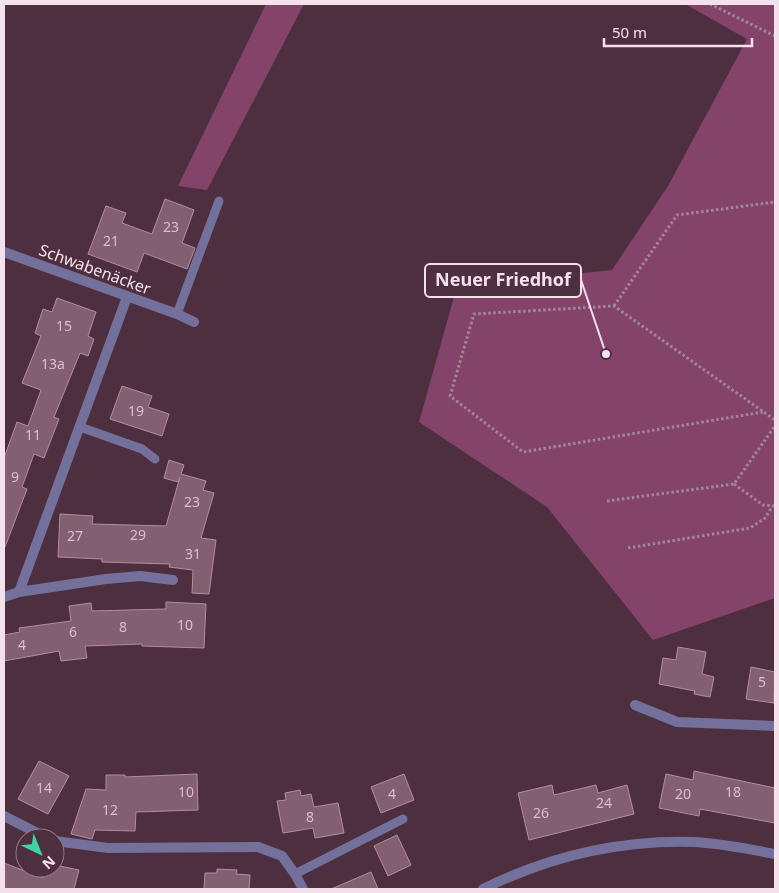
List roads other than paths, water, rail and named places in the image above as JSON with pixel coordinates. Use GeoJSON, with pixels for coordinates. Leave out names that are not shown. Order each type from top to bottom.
{"type":"FeatureCollection","features":[{"type":"Feature","properties":{"kind":"street","name":"Schwabenäcker"},"geometry":{"type":"LineString","coordinates":[[4,252],[194,322]]}},
{"type":"Feature","properties":{"kind":"street"},"geometry":{"type":"LineString","coordinates":[[19,592],[127,297]]}},
{"type":"Feature","properties":{"kind":"street"},"geometry":{"type":"LineString","coordinates":[[4,597],[19,592],[106,579],[140,576],[173,580]]}},
{"type":"Feature","properties":{"kind":"street"},"geometry":{"type":"LineString","coordinates":[[635,705],[677,722],[775,726]]}},
{"type":"Feature","properties":{"kind":"street"},"geometry":{"type":"LineString","coordinates":[[4,816],[27,828]]}},
{"type":"Feature","properties":{"kind":"street"},"geometry":{"type":"LineString","coordinates":[[65,842],[108,848],[258,847],[282,856],[303,889]]}},
{"type":"Feature","properties":{"kind":"street"},"geometry":{"type":"LineString","coordinates":[[483,889],[505,878],[575,854],[634,844],[693,842],[746,848],[775,854]]}},
{"type":"Feature","properties":{"kind":"lane"},"geometry":{"type":"LineString","coordinates":[[176,314],[219,201]]}},
{"type":"Feature","properties":{"kind":"lane"},"geometry":{"type":"LineString","coordinates":[[80,427],[142,449],[155,459]]}},
{"type":"Feature","properties":{"kind":"lane"},"geometry":{"type":"LineString","coordinates":[[295,874],[403,819]]}},
{"type":"Feature","properties":{"kind":"place","name":"Neuer Friedhof"},"geometry":{"type":"Point","coordinates":[606,354]}}]}
